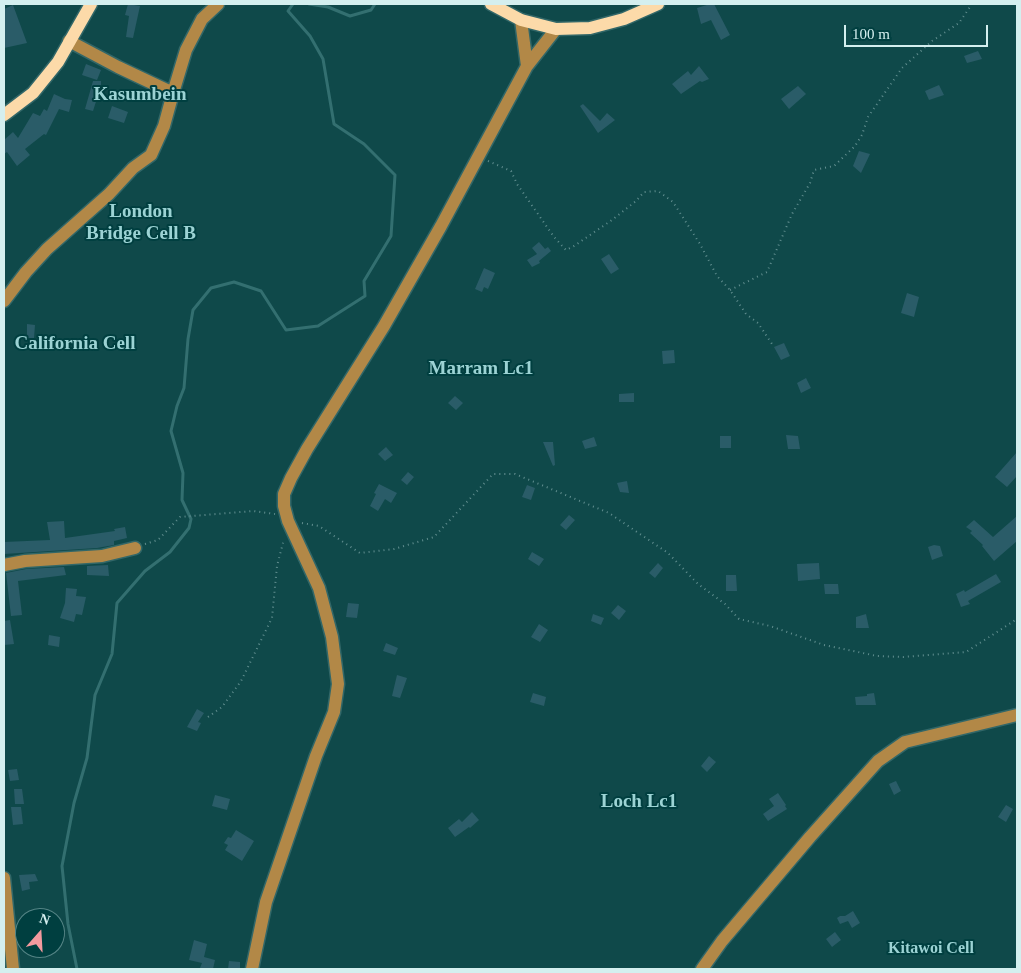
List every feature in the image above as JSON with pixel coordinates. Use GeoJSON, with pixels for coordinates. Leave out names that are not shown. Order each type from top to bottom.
{"type":"FeatureCollection","features":[{"type":"Feature","properties":{"kind":"main road"},"geometry":{"type":"LineString","coordinates":[[4,115],[33,93],[58,62],[91,4]]}},
{"type":"Feature","properties":{"kind":"main road"},"geometry":{"type":"LineString","coordinates":[[491,4],[521,20],[556,29],[590,28],[624,18],[658,4]]}},
{"type":"Feature","properties":{"kind":"street"},"geometry":{"type":"LineString","coordinates":[[4,301],[26,272],[47,249],[109,194],[133,168],[151,156],[164,126],[186,50],[202,19],[218,4]]}},
{"type":"Feature","properties":{"kind":"street"},"geometry":{"type":"LineString","coordinates":[[521,20],[527,66]]}},
{"type":"Feature","properties":{"kind":"street"},"geometry":{"type":"LineString","coordinates":[[252,969],[266,902],[316,756],[334,712],[338,684],[332,637],[319,588],[288,519],[284,506],[284,494],[290,478],[307,449],[384,326],[527,66],[556,29]]}},
{"type":"Feature","properties":{"kind":"street"},"geometry":{"type":"LineString","coordinates":[[70,41],[118,67],[173,93]]}},
{"type":"Feature","properties":{"kind":"street"},"geometry":{"type":"LineString","coordinates":[[4,565],[25,561],[102,556],[135,548]]}},
{"type":"Feature","properties":{"kind":"street"},"geometry":{"type":"LineString","coordinates":[[702,969],[722,941],[810,837],[878,761],[905,742],[1017,714]]}},
{"type":"Feature","properties":{"kind":"street"},"geometry":{"type":"LineString","coordinates":[[4,878],[13,969]]}},
{"type":"Feature","properties":{"kind":"path"},"geometry":{"type":"LineString","coordinates":[[730,290],[767,272],[792,214],[810,183],[814,170],[834,166],[856,146],[868,117],[902,68],[932,41],[959,23],[972,4]]}},
{"type":"Feature","properties":{"kind":"path"},"geometry":{"type":"LineString","coordinates":[[478,157],[511,171],[516,184],[554,237],[566,250],[612,220],[636,201],[644,192],[658,191],[673,202],[700,244],[717,276],[730,290],[746,314],[758,323],[774,347]]}},
{"type":"Feature","properties":{"kind":"path"},"geometry":{"type":"LineString","coordinates":[[135,548],[158,540],[180,517],[254,511],[318,526],[360,553],[394,550],[434,537],[493,474],[515,474],[609,512],[668,553],[698,584],[725,604],[739,619],[770,626],[824,645],[877,656],[903,657],[966,652],[986,641],[1017,619]]}},
{"type":"Feature","properties":{"kind":"path"},"geometry":{"type":"LineString","coordinates":[[208,717],[222,707],[241,681],[272,618],[277,566],[284,539]]}},
{"type":"Feature","properties":{"kind":"building"},"geometry":{"type":"Polygon","coordinates":[[[128,4],[140,6],[133,38],[126,37],[129,16],[125,15],[128,4]]]}},
{"type":"Feature","properties":{"kind":"building"},"geometry":{"type":"Polygon","coordinates":[[[714,4],[730,35],[721,40],[711,20],[701,24],[697,8],[714,4]]]}},
{"type":"Feature","properties":{"kind":"building"},"geometry":{"type":"Polygon","coordinates":[[[13,5],[27,43],[4,48],[4,9],[13,5]]]}},
{"type":"Feature","properties":{"kind":"building"},"geometry":{"type":"Polygon","coordinates":[[[978,51],[982,59],[967,63],[964,56],[978,51]]]}},
{"type":"Feature","properties":{"kind":"building"},"geometry":{"type":"Polygon","coordinates":[[[86,64],[101,70],[97,80],[82,75],[86,64]]]}},
{"type":"Feature","properties":{"kind":"building"},"geometry":{"type":"Polygon","coordinates":[[[699,66],[709,79],[700,81],[681,94],[672,84],[688,71],[691,75],[699,66]]]}},
{"type":"Feature","properties":{"kind":"building"},"geometry":{"type":"Polygon","coordinates":[[[93,81],[101,81],[101,86],[93,111],[85,109],[93,81]]]}},
{"type":"Feature","properties":{"kind":"building"},"geometry":{"type":"Polygon","coordinates":[[[939,85],[944,95],[929,100],[925,91],[939,85]]]}},
{"type":"Feature","properties":{"kind":"building"},"geometry":{"type":"Polygon","coordinates":[[[798,86],[806,94],[789,109],[781,99],[798,86]]]}},
{"type":"Feature","properties":{"kind":"building"},"geometry":{"type":"Polygon","coordinates":[[[54,94],[72,100],[69,112],[59,109],[46,135],[44,134],[25,149],[30,155],[17,166],[7,152],[4,154],[4,140],[13,132],[18,138],[33,113],[40,116],[44,109],[47,111],[54,94]]]}},
{"type":"Feature","properties":{"kind":"building"},"geometry":{"type":"Polygon","coordinates":[[[583,104],[600,121],[607,113],[615,120],[598,133],[580,106],[583,104]]]}},
{"type":"Feature","properties":{"kind":"building"},"geometry":{"type":"Polygon","coordinates":[[[112,106],[128,112],[124,123],[108,118],[112,106]]]}},
{"type":"Feature","properties":{"kind":"building"},"geometry":{"type":"Polygon","coordinates":[[[859,151],[870,154],[861,173],[853,166],[859,151]]]}},
{"type":"Feature","properties":{"kind":"building"},"geometry":{"type":"Polygon","coordinates":[[[539,242],[545,249],[548,247],[551,251],[539,261],[540,263],[532,267],[527,260],[537,254],[532,248],[539,242]]]}},
{"type":"Feature","properties":{"kind":"building"},"geometry":{"type":"Polygon","coordinates":[[[609,254],[619,269],[611,274],[601,259],[609,254]]]}},
{"type":"Feature","properties":{"kind":"building"},"geometry":{"type":"Polygon","coordinates":[[[484,268],[495,273],[488,289],[484,287],[482,292],[475,289],[484,268]]]}},
{"type":"Feature","properties":{"kind":"building"},"geometry":{"type":"Polygon","coordinates":[[[907,293],[919,297],[914,317],[901,313],[907,293]]]}},
{"type":"Feature","properties":{"kind":"building"},"geometry":{"type":"Polygon","coordinates":[[[27,324],[35,325],[34,338],[27,338],[27,324]]]}},
{"type":"Feature","properties":{"kind":"building"},"geometry":{"type":"Polygon","coordinates":[[[784,343],[790,356],[781,360],[774,347],[784,343]]]}},
{"type":"Feature","properties":{"kind":"building"},"geometry":{"type":"Polygon","coordinates":[[[674,350],[675,363],[663,364],[662,351],[674,350]]]}},
{"type":"Feature","properties":{"kind":"building"},"geometry":{"type":"Polygon","coordinates":[[[806,378],[811,388],[801,393],[797,383],[806,378]]]}},
{"type":"Feature","properties":{"kind":"building"},"geometry":{"type":"Polygon","coordinates":[[[634,393],[634,402],[619,402],[619,394],[634,393]]]}},
{"type":"Feature","properties":{"kind":"building"},"geometry":{"type":"Polygon","coordinates":[[[455,396],[463,403],[456,410],[448,403],[455,396]]]}},
{"type":"Feature","properties":{"kind":"building"},"geometry":{"type":"Polygon","coordinates":[[[786,435],[798,436],[800,449],[788,449],[786,435]]]}},
{"type":"Feature","properties":{"kind":"building"},"geometry":{"type":"Polygon","coordinates":[[[720,436],[731,436],[731,448],[720,448],[720,436]]]}},
{"type":"Feature","properties":{"kind":"building"},"geometry":{"type":"Polygon","coordinates":[[[594,437],[597,446],[585,449],[582,441],[594,437]]]}},
{"type":"Feature","properties":{"kind":"building"},"geometry":{"type":"Polygon","coordinates":[[[543,442],[553,442],[555,465],[553,466],[543,442]]]}},
{"type":"Feature","properties":{"kind":"building"},"geometry":{"type":"Polygon","coordinates":[[[386,447],[393,455],[385,461],[378,454],[386,447]]]}},
{"type":"Feature","properties":{"kind":"building"},"geometry":{"type":"Polygon","coordinates":[[[1017,452],[1017,476],[1007,487],[995,477],[1017,452]]]}},
{"type":"Feature","properties":{"kind":"building"},"geometry":{"type":"Polygon","coordinates":[[[408,472],[414,477],[407,485],[401,480],[408,472]]]}},
{"type":"Feature","properties":{"kind":"building"},"geometry":{"type":"Polygon","coordinates":[[[627,481],[629,493],[620,492],[617,483],[627,481]]]}},
{"type":"Feature","properties":{"kind":"building"},"geometry":{"type":"Polygon","coordinates":[[[379,484],[397,493],[391,503],[385,499],[378,511],[370,506],[379,484]]]}},
{"type":"Feature","properties":{"kind":"building"},"geometry":{"type":"Polygon","coordinates":[[[527,485],[535,488],[531,500],[522,497],[527,485]]]}},
{"type":"Feature","properties":{"kind":"building"},"geometry":{"type":"Polygon","coordinates":[[[569,515],[575,520],[566,530],[560,525],[569,515]]]}},
{"type":"Feature","properties":{"kind":"building"},"geometry":{"type":"Polygon","coordinates":[[[1017,516],[1017,541],[994,561],[983,545],[970,533],[972,531],[966,527],[974,520],[993,537],[1017,516]]]}},
{"type":"Feature","properties":{"kind":"building"},"geometry":{"type":"Polygon","coordinates":[[[64,521],[65,538],[115,531],[114,529],[125,527],[127,538],[114,541],[114,545],[97,548],[4,554],[4,542],[50,540],[47,522],[64,521]]]}},
{"type":"Feature","properties":{"kind":"building"},"geometry":{"type":"Polygon","coordinates":[[[940,546],[943,556],[932,560],[928,547],[940,546]]]}},
{"type":"Feature","properties":{"kind":"building"},"geometry":{"type":"Polygon","coordinates":[[[532,552],[544,559],[539,566],[528,559],[532,552]]]}},
{"type":"Feature","properties":{"kind":"building"},"geometry":{"type":"Polygon","coordinates":[[[658,563],[663,568],[655,578],[649,573],[658,563]]]}},
{"type":"Feature","properties":{"kind":"building"},"geometry":{"type":"Polygon","coordinates":[[[819,563],[820,579],[798,581],[797,564],[819,563]]]}},
{"type":"Feature","properties":{"kind":"building"},"geometry":{"type":"Polygon","coordinates":[[[108,565],[109,576],[87,575],[87,566],[108,565]]]}},
{"type":"Feature","properties":{"kind":"building"},"geometry":{"type":"Polygon","coordinates":[[[64,567],[66,575],[18,581],[22,615],[11,616],[6,573],[26,569],[64,567]]]}},
{"type":"Feature","properties":{"kind":"building"},"geometry":{"type":"Polygon","coordinates":[[[996,574],[1001,582],[968,601],[970,604],[961,607],[956,594],[964,590],[965,592],[996,574]]]}},
{"type":"Feature","properties":{"kind":"building"},"geometry":{"type":"Polygon","coordinates":[[[726,575],[736,575],[737,591],[726,591],[726,575]]]}},
{"type":"Feature","properties":{"kind":"building"},"geometry":{"type":"Polygon","coordinates":[[[824,584],[838,584],[839,594],[825,594],[824,584]]]}},
{"type":"Feature","properties":{"kind":"building"},"geometry":{"type":"Polygon","coordinates":[[[66,588],[77,589],[76,596],[86,597],[82,615],[76,614],[74,622],[60,618],[65,603],[66,588]]]}},
{"type":"Feature","properties":{"kind":"building"},"geometry":{"type":"Polygon","coordinates":[[[348,603],[359,604],[357,618],[346,617],[348,603]]]}},
{"type":"Feature","properties":{"kind":"building"},"geometry":{"type":"Polygon","coordinates":[[[618,605],[626,611],[619,620],[611,613],[618,605]]]}},
{"type":"Feature","properties":{"kind":"building"},"geometry":{"type":"Polygon","coordinates":[[[593,614],[604,618],[601,625],[591,621],[593,614]]]}},
{"type":"Feature","properties":{"kind":"building"},"geometry":{"type":"Polygon","coordinates":[[[866,614],[869,628],[856,628],[856,617],[866,614]]]}},
{"type":"Feature","properties":{"kind":"building"},"geometry":{"type":"Polygon","coordinates":[[[10,620],[14,644],[4,645],[4,621],[10,620]]]}},
{"type":"Feature","properties":{"kind":"building"},"geometry":{"type":"Polygon","coordinates":[[[539,624],[548,630],[540,642],[531,637],[539,624]]]}},
{"type":"Feature","properties":{"kind":"building"},"geometry":{"type":"Polygon","coordinates":[[[49,635],[60,637],[59,647],[48,645],[49,635]]]}},
{"type":"Feature","properties":{"kind":"building"},"geometry":{"type":"Polygon","coordinates":[[[386,643],[398,648],[395,655],[383,651],[386,643]]]}},
{"type":"Feature","properties":{"kind":"building"},"geometry":{"type":"Polygon","coordinates":[[[397,675],[407,678],[400,698],[392,696],[397,675]]]}},
{"type":"Feature","properties":{"kind":"building"},"geometry":{"type":"Polygon","coordinates":[[[533,693],[546,697],[544,706],[530,702],[533,693]]]}},
{"type":"Feature","properties":{"kind":"building"},"geometry":{"type":"Polygon","coordinates":[[[874,693],[876,705],[856,705],[855,697],[874,693]]]}},
{"type":"Feature","properties":{"kind":"building"},"geometry":{"type":"Polygon","coordinates":[[[197,709],[204,713],[198,722],[201,723],[197,731],[187,727],[197,709]]]}},
{"type":"Feature","properties":{"kind":"building"},"geometry":{"type":"Polygon","coordinates":[[[709,756],[716,762],[707,772],[701,766],[709,756]]]}},
{"type":"Feature","properties":{"kind":"building"},"geometry":{"type":"Polygon","coordinates":[[[17,769],[19,780],[10,781],[8,770],[17,769]]]}},
{"type":"Feature","properties":{"kind":"building"},"geometry":{"type":"Polygon","coordinates":[[[896,781],[901,791],[894,795],[889,784],[896,781]]]}},
{"type":"Feature","properties":{"kind":"building"},"geometry":{"type":"Polygon","coordinates":[[[14,789],[22,789],[24,804],[15,804],[14,789]]]}},
{"type":"Feature","properties":{"kind":"building"},"geometry":{"type":"Polygon","coordinates":[[[778,793],[787,809],[768,821],[763,814],[774,806],[769,799],[778,793]]]}},
{"type":"Feature","properties":{"kind":"building"},"geometry":{"type":"Polygon","coordinates":[[[215,795],[230,799],[227,810],[212,806],[215,795]]]}},
{"type":"Feature","properties":{"kind":"building"},"geometry":{"type":"Polygon","coordinates":[[[1006,805],[1013,809],[1006,822],[998,817],[1006,805]]]}},
{"type":"Feature","properties":{"kind":"building"},"geometry":{"type":"Polygon","coordinates":[[[11,807],[21,807],[23,824],[13,825],[11,807]]]}},
{"type":"Feature","properties":{"kind":"building"},"geometry":{"type":"Polygon","coordinates":[[[472,812],[479,820],[455,837],[448,828],[459,819],[462,822],[472,812]]]}},
{"type":"Feature","properties":{"kind":"building"},"geometry":{"type":"Polygon","coordinates":[[[236,830],[254,841],[242,861],[225,850],[228,845],[224,843],[228,837],[231,838],[236,830]]]}},
{"type":"Feature","properties":{"kind":"building"},"geometry":{"type":"Polygon","coordinates":[[[35,874],[38,881],[29,882],[30,889],[22,891],[19,875],[35,874]]]}},
{"type":"Feature","properties":{"kind":"building"},"geometry":{"type":"Polygon","coordinates":[[[853,911],[860,923],[852,928],[848,921],[840,924],[837,918],[853,911]]]}},
{"type":"Feature","properties":{"kind":"building"},"geometry":{"type":"Polygon","coordinates":[[[835,932],[841,940],[832,947],[826,939],[835,932]]]}},
{"type":"Feature","properties":{"kind":"building"},"geometry":{"type":"Polygon","coordinates":[[[194,940],[207,944],[204,957],[215,960],[213,969],[200,968],[202,963],[189,960],[194,940]]]}},
{"type":"Feature","properties":{"kind":"building"},"geometry":{"type":"Polygon","coordinates":[[[229,961],[240,962],[240,969],[228,969],[229,961]]]}},
{"type":"Feature","properties":{"kind":"waterway"},"geometry":{"type":"LineString","coordinates":[[77,969],[68,924],[62,866],[74,803],[87,758],[95,695],[112,654],[117,603],[145,571],[170,552],[189,528],[191,519],[182,500],[183,473],[171,431],[184,388],[188,339],[193,310],[211,288],[234,282],[261,291],[286,330],[318,326],[365,296],[364,281],[391,236],[395,175],[364,144],[334,124],[323,59],[310,36],[288,11],[293,4]]}},
{"type":"Feature","properties":{"kind":"waterway"},"geometry":{"type":"LineString","coordinates":[[309,4],[328,7],[350,16],[371,10],[375,4]]}},
{"type":"Feature","properties":{"kind":"district","name":"Kasumbein"},"geometry":{"type":"Point","coordinates":[140,95]}},
{"type":"Feature","properties":{"kind":"district","name":"London Bridge Cell B"},"geometry":{"type":"Point","coordinates":[141,223]}},
{"type":"Feature","properties":{"kind":"district","name":"California Cell"},"geometry":{"type":"Point","coordinates":[75,344]}},
{"type":"Feature","properties":{"kind":"district","name":"Marram Lc1"},"geometry":{"type":"Point","coordinates":[481,369]}},
{"type":"Feature","properties":{"kind":"district","name":"Loch Lc1"},"geometry":{"type":"Point","coordinates":[639,802]}},
{"type":"Feature","properties":{"kind":"district","name":"Kitawoi Cell"},"geometry":{"type":"Point","coordinates":[931,949]}}]}
